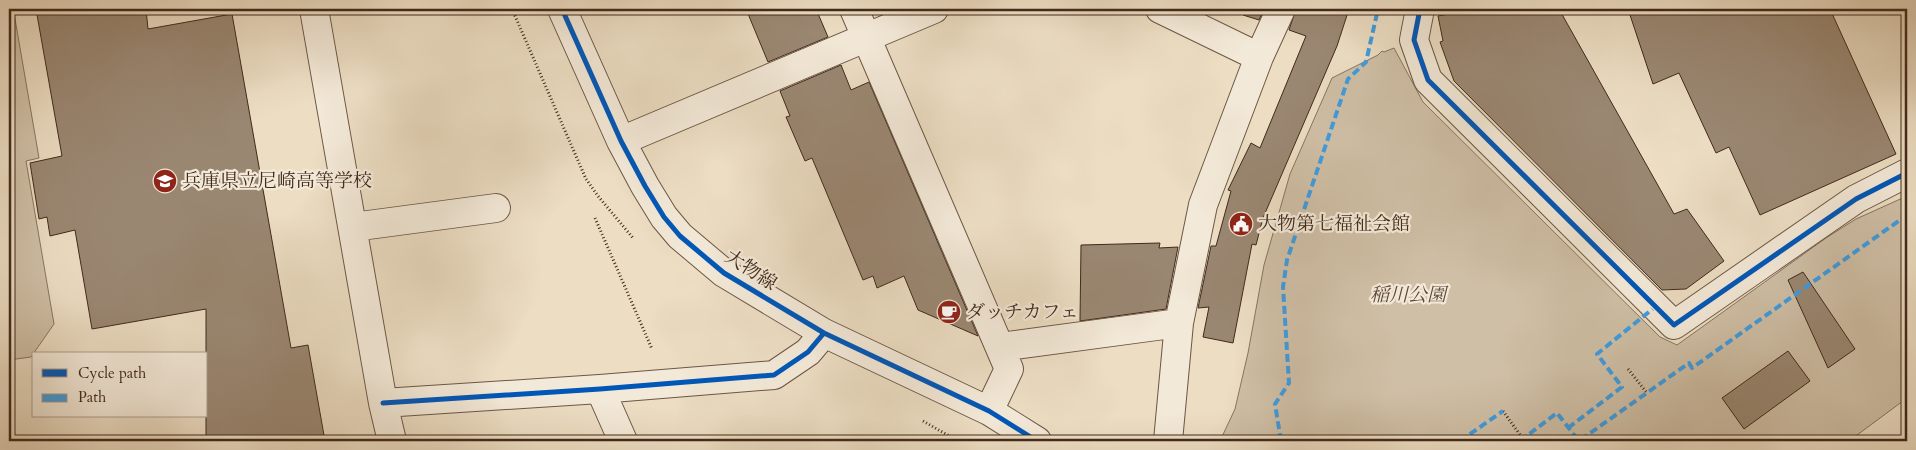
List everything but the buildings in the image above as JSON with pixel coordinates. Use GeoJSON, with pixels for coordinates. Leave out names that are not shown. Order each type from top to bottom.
{"type":"FeatureCollection","features":[{"type":"Feature","properties":{"kind":"street"},"geometry":{"type":"LineString","coordinates":[[314,9],[383,402],[392,441]]}},
{"type":"Feature","properties":{"kind":"street","name":"大物線"},"geometry":{"type":"LineString","coordinates":[[562,9],[621,141],[664,217],[680,236],[724,273],[824,333],[990,411],[1037,441]]}},
{"type":"Feature","properties":{"kind":"street"},"geometry":{"type":"LineString","coordinates":[[854,9],[1009,369],[990,411]]}},
{"type":"Feature","properties":{"kind":"street"},"geometry":{"type":"LineString","coordinates":[[621,141],[934,9]]}},
{"type":"Feature","properties":{"kind":"street"},"geometry":{"type":"LineString","coordinates":[[1160,9],[1259,58]]}},
{"type":"Feature","properties":{"kind":"street"},"geometry":{"type":"LineString","coordinates":[[1168,441],[1179,323],[1203,205],[1259,58],[1281,9]]}},
{"type":"Feature","properties":{"kind":"street"},"geometry":{"type":"LineString","coordinates":[[1420,9],[1414,40],[1428,80],[1674,325],[1856,199],[1907,174]]}},
{"type":"Feature","properties":{"kind":"street"},"geometry":{"type":"LineString","coordinates":[[353,227],[496,208]]}},
{"type":"Feature","properties":{"kind":"street"},"geometry":{"type":"LineString","coordinates":[[1000,347],[1179,323]]}},
{"type":"Feature","properties":{"kind":"street"},"geometry":{"type":"LineString","coordinates":[[383,402],[600,389],[774,375],[808,352],[824,333]]}},
{"type":"Feature","properties":{"kind":"street"},"geometry":{"type":"LineString","coordinates":[[600,389],[623,441]]}},
{"type":"Feature","properties":{"kind":"path"},"geometry":{"type":"LineString","coordinates":[[595,218],[667,384]]}},
{"type":"Feature","properties":{"kind":"path"},"geometry":{"type":"LineString","coordinates":[[1628,369],[1646,393]]}},
{"type":"Feature","properties":{"kind":"path"},"geometry":{"type":"LineString","coordinates":[[1503,410],[1524,439]]}},
{"type":"Feature","properties":{"kind":"green space"},"geometry":{"type":"Polygon","coordinates":[[[14,13],[39,158],[26,161],[54,324],[34,352],[32,352],[31,357],[9,360],[9,14],[14,13]]]}},
{"type":"Feature","properties":{"kind":"green space","name":"稲川公園"},"geometry":{"type":"Polygon","coordinates":[[[1394,48],[1423,102],[1660,337],[1677,345],[1826,238],[1856,219],[1907,196],[1907,398],[1849,441],[1220,441],[1235,409],[1248,353],[1264,265],[1290,174],[1332,78],[1378,55],[1382,51],[1394,48]]]}},
{"type":"Feature","properties":{"kind":"marked path"},"geometry":{"type":"LineString","coordinates":[[1281,441],[1275,404],[1289,383],[1283,287],[1287,260],[1348,79],[1366,62],[1378,9]]}},
{"type":"Feature","properties":{"kind":"marked path"},"geometry":{"type":"LineString","coordinates":[[1520,441],[1557,413],[1579,441],[1689,363],[1692,368],[1907,215]]}},
{"type":"Feature","properties":{"kind":"marked path"},"geometry":{"type":"LineString","coordinates":[[1568,428],[1622,387],[1597,354],[1655,307]]}},
{"type":"Feature","properties":{"kind":"marked path"},"geometry":{"type":"LineString","coordinates":[[1460,441],[1503,411]]}},
{"type":"Feature","properties":{"kind":"cycle path"},"geometry":{"type":"LineString","coordinates":[[562,9],[621,141],[664,217],[680,236],[724,273],[824,333],[989,411],[1037,441]]}},
{"type":"Feature","properties":{"kind":"cycle path"},"geometry":{"type":"LineString","coordinates":[[1420,9],[1414,40],[1428,80],[1674,325],[1856,199],[1907,173]]}},
{"type":"Feature","properties":{"kind":"cycle path"},"geometry":{"type":"LineString","coordinates":[[383,403],[600,389],[774,375],[808,352],[824,333]]}},
{"type":"Feature","properties":{"kind":"place","name":"兵庫県立尼崎高等学校"},"geometry":{"type":"Point","coordinates":[165,181]}},
{"type":"Feature","properties":{"kind":"place","name":"大物第七福祉会館"},"geometry":{"type":"Point","coordinates":[1241,224]}},
{"type":"Feature","properties":{"kind":"place","name":"ダッチカフェ"},"geometry":{"type":"Point","coordinates":[949,312]}}]}
